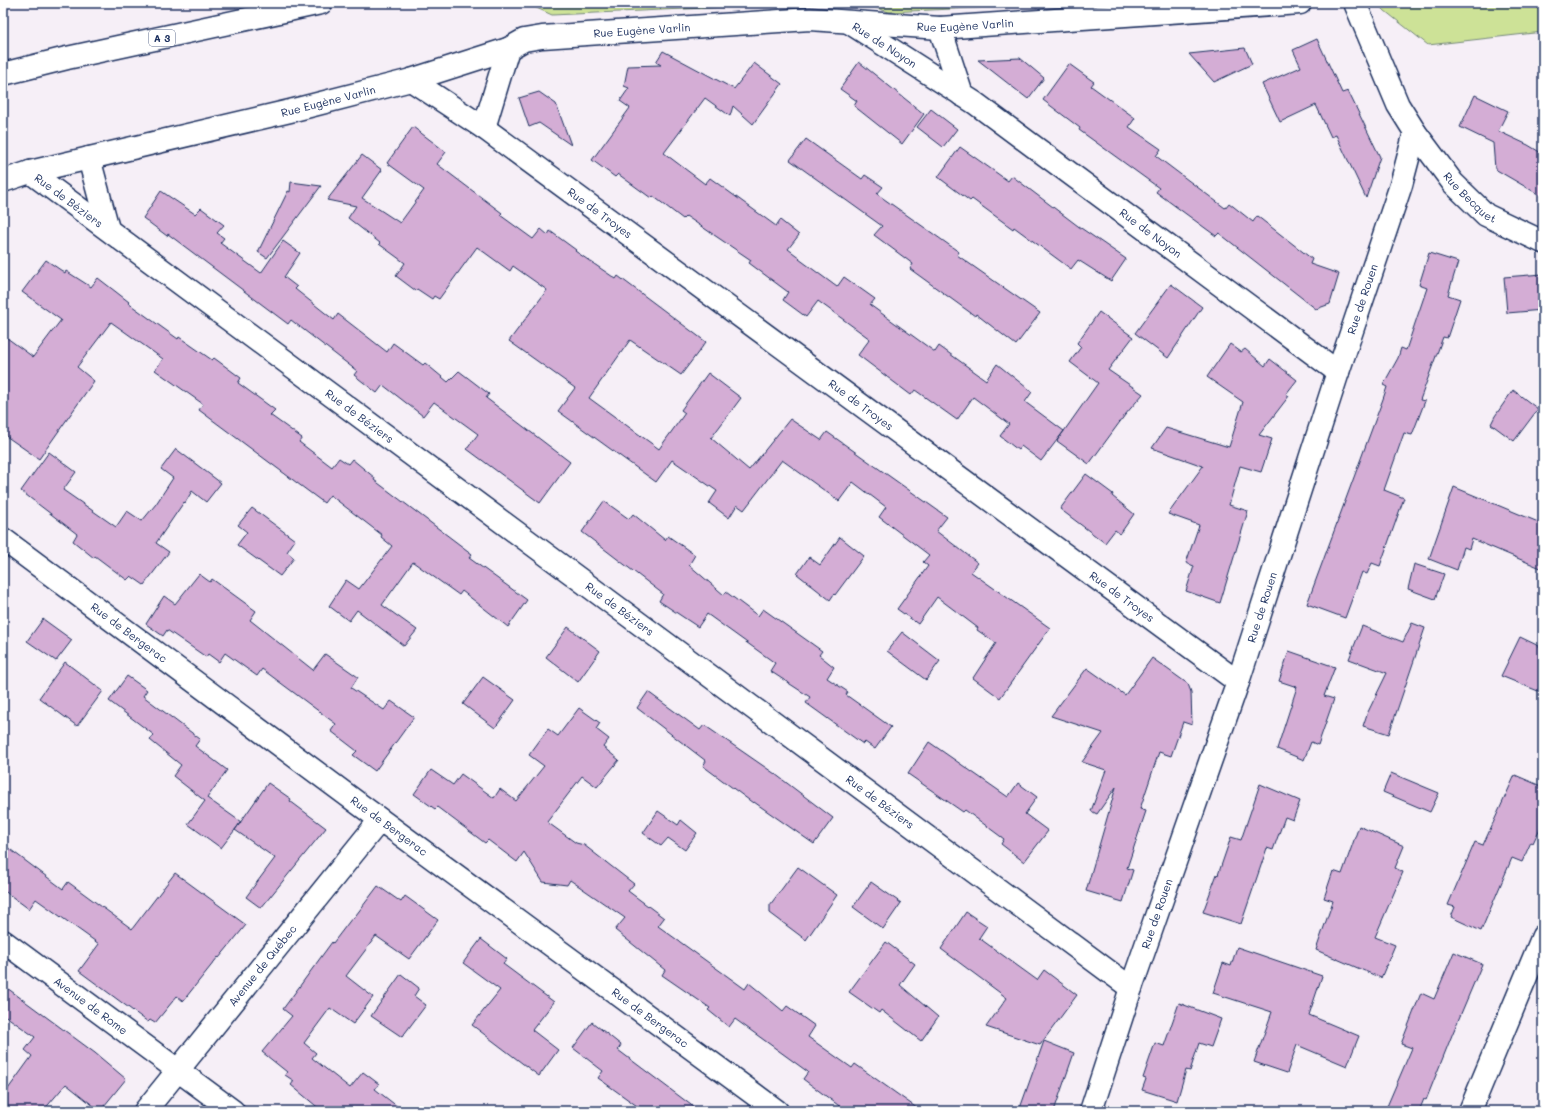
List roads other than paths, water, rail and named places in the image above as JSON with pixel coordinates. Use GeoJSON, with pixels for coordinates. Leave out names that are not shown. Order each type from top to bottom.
{"type":"FeatureCollection","features":[{"type":"Feature","properties":{"kind":"main road","name":"A 3"},"geometry":{"type":"LineString","coordinates":[[3,74],[67,58],[321,3]]}},
{"type":"Feature","properties":{"kind":"main road","name":"Rue Eugène Varlin"},"geometry":{"type":"LineString","coordinates":[[3,181],[30,172],[290,111],[412,80],[508,49],[524,40],[542,37],[810,19],[940,28],[1300,3]]}},
{"type":"Feature","properties":{"kind":"main road"},"geometry":{"type":"LineString","coordinates":[[1355,3],[1398,104],[1414,132]]}},
{"type":"Feature","properties":{"kind":"main road","name":"Rue de Noyon"},"geometry":{"type":"LineString","coordinates":[[847,21],[962,95],[1338,372]]}},
{"type":"Feature","properties":{"kind":"main road"},"geometry":{"type":"LineString","coordinates":[[940,28],[962,95]]}},
{"type":"Feature","properties":{"kind":"main road"},"geometry":{"type":"LineString","coordinates":[[484,128],[508,49]]}},
{"type":"Feature","properties":{"kind":"main road","name":"Rue de Troyes"},"geometry":{"type":"LineString","coordinates":[[412,80],[484,128],[1238,682]]}},
{"type":"Feature","properties":{"kind":"main road","name":"Rue de Rouen"},"geometry":{"type":"LineString","coordinates":[[1091,1111],[1131,988],[1238,682],[1338,372],[1402,185],[1414,132]]}},
{"type":"Feature","properties":{"kind":"main road","name":"Rue Becquet"},"geometry":{"type":"LineString","coordinates":[[1414,132],[1453,184],[1486,214],[1543,242]]}},
{"type":"Feature","properties":{"kind":"main road","name":"Rue de Béziers"},"geometry":{"type":"LineString","coordinates":[[89,158],[108,229]]}},
{"type":"Feature","properties":{"kind":"main road","name":"Rue de Béziers"},"geometry":{"type":"LineString","coordinates":[[30,172],[1131,988]]}},
{"type":"Feature","properties":{"kind":"main road","name":"Rue de Bergerac"},"geometry":{"type":"LineString","coordinates":[[3,539],[380,820],[777,1111]]}},
{"type":"Feature","properties":{"kind":"main road","name":"Avenue de Québec"},"geometry":{"type":"LineString","coordinates":[[145,1111],[380,820]]}},
{"type":"Feature","properties":{"kind":"main road"},"geometry":{"type":"LineString","coordinates":[[1470,1111],[1543,936]]}},
{"type":"Feature","properties":{"kind":"main road","name":"Avenue de Rome"},"geometry":{"type":"LineString","coordinates":[[3,941],[233,1111]]}}]}
